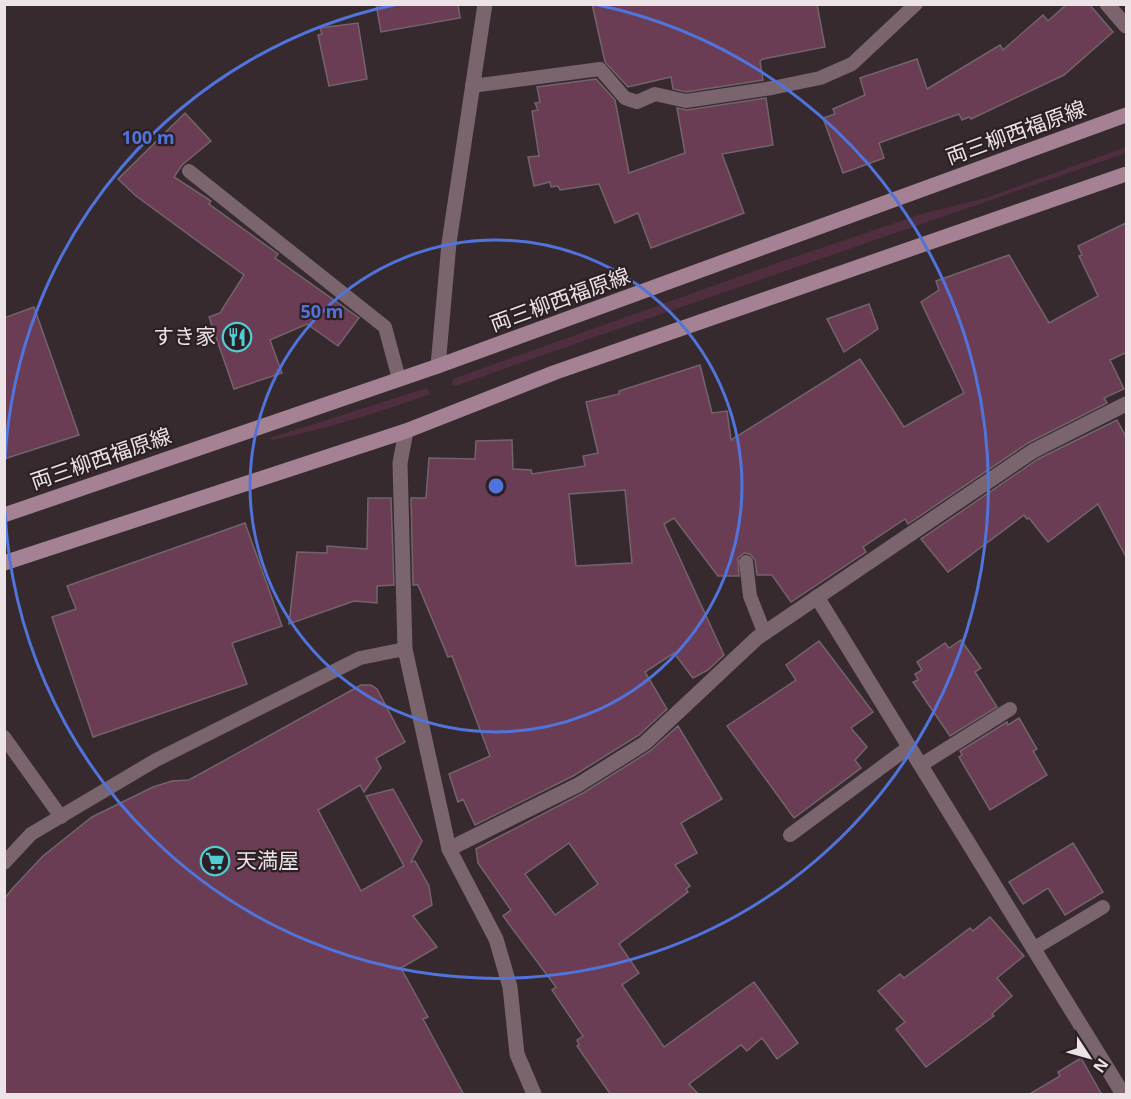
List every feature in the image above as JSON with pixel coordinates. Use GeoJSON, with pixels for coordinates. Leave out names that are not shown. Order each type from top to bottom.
{"type":"FeatureCollection","features":[{"type":"Feature","properties":{"kind":"main road","name":"両三柳西福原線"},"geometry":{"type":"LineString","coordinates":[[4,515],[438,366],[1126,116]]}},
{"type":"Feature","properties":{"kind":"main road"},"geometry":{"type":"LineString","coordinates":[[4,563],[406,431],[556,372],[1126,174]]}},
{"type":"Feature","properties":{"kind":"street"},"geometry":{"type":"LineString","coordinates":[[438,366],[449,243],[486,4]]}},
{"type":"Feature","properties":{"kind":"street"},"geometry":{"type":"LineString","coordinates":[[1107,4],[1126,26]]}},
{"type":"Feature","properties":{"kind":"street"},"geometry":{"type":"LineString","coordinates":[[449,849],[578,785],[645,743],[764,632],[1033,451],[1126,404]]}},
{"type":"Feature","properties":{"kind":"street"},"geometry":{"type":"LineString","coordinates":[[406,431],[400,464],[405,649],[449,849],[496,939],[510,987],[517,1054],[534,1095]]}},
{"type":"Feature","properties":{"kind":"street"},"geometry":{"type":"LineString","coordinates":[[817,597],[1123,1095]]}},
{"type":"Feature","properties":{"kind":"lane"},"geometry":{"type":"LineString","coordinates":[[472,86],[600,69],[625,98],[637,102],[655,94],[686,101],[772,88],[820,78],[852,64],[916,4]]}},
{"type":"Feature","properties":{"kind":"lane"},"geometry":{"type":"LineString","coordinates":[[189,171],[385,327],[399,379]]}},
{"type":"Feature","properties":{"kind":"lane"},"geometry":{"type":"LineString","coordinates":[[746,562],[750,596],[764,632]]}},
{"type":"Feature","properties":{"kind":"lane"},"geometry":{"type":"LineString","coordinates":[[4,863],[31,834],[156,760],[360,658],[405,649]]}},
{"type":"Feature","properties":{"kind":"lane"},"geometry":{"type":"LineString","coordinates":[[921,765],[1010,709]]}},
{"type":"Feature","properties":{"kind":"lane"},"geometry":{"type":"LineString","coordinates":[[4,737],[61,817]]}},
{"type":"Feature","properties":{"kind":"lane"},"geometry":{"type":"LineString","coordinates":[[790,835],[909,747]]}},
{"type":"Feature","properties":{"kind":"lane"},"geometry":{"type":"LineString","coordinates":[[1033,949],[1103,908]]}},
{"type":"Feature","properties":{"kind":"shaded area"},"geometry":{"type":"Polygon","coordinates":[[[1126,147],[1126,153],[455,386],[452,384],[453,379],[794,257],[925,213],[986,198],[1126,147]]]}},
{"type":"Feature","properties":{"kind":"shaded area"},"geometry":{"type":"Polygon","coordinates":[[[427,388],[430,394],[372,414],[273,440],[270,438],[427,388]]]}},
{"type":"Feature","properties":{"kind":"building"},"geometry":{"type":"Polygon","coordinates":[[[376,4],[458,4],[460,18],[381,32],[376,4]]]}},
{"type":"Feature","properties":{"kind":"building"},"geometry":{"type":"Polygon","coordinates":[[[592,4],[817,4],[825,47],[763,59],[760,61],[763,80],[686,92],[673,89],[671,77],[628,87],[605,62],[592,4]]]}},
{"type":"Feature","properties":{"kind":"building"},"geometry":{"type":"Polygon","coordinates":[[[1067,4],[1089,4],[1113,32],[1064,75],[971,119],[969,117],[962,120],[959,114],[879,143],[884,158],[843,173],[823,118],[835,114],[833,109],[865,95],[860,78],[917,59],[927,89],[1000,45],[1003,50],[1043,15],[1048,21],[1067,4]]]}},
{"type":"Feature","properties":{"kind":"building"},"geometry":{"type":"Polygon","coordinates":[[[358,23],[367,79],[329,86],[318,35],[322,34],[320,28],[358,23]]]}},
{"type":"Feature","properties":{"kind":"building"},"geometry":{"type":"Polygon","coordinates":[[[596,79],[615,100],[629,173],[685,153],[677,108],[687,110],[766,98],[773,145],[722,154],[744,213],[651,248],[638,213],[615,223],[599,184],[560,190],[558,186],[551,187],[550,182],[534,186],[528,157],[539,156],[532,111],[538,110],[535,103],[540,102],[537,87],[596,79]]]}},
{"type":"Feature","properties":{"kind":"building"},"geometry":{"type":"Polygon","coordinates":[[[185,113],[211,141],[182,165],[174,177],[211,201],[209,204],[278,254],[275,258],[359,318],[338,346],[307,324],[270,340],[282,373],[234,389],[209,317],[220,313],[244,275],[136,196],[118,179],[185,113]]]}},
{"type":"Feature","properties":{"kind":"building"},"geometry":{"type":"Polygon","coordinates":[[[1126,223],[1126,355],[1125,353],[1110,360],[1124,389],[1104,398],[1107,403],[1028,443],[908,524],[905,519],[863,547],[866,552],[791,602],[772,575],[757,575],[755,560],[750,554],[744,553],[738,558],[739,576],[718,576],[674,518],[664,524],[724,655],[708,670],[693,678],[674,653],[645,672],[667,709],[639,735],[573,776],[475,825],[463,799],[458,802],[449,774],[490,756],[452,656],[448,657],[418,585],[413,585],[411,498],[426,498],[429,458],[475,459],[476,441],[512,440],[513,469],[531,470],[532,474],[585,466],[583,456],[598,453],[586,402],[619,394],[619,391],[700,365],[712,413],[727,411],[731,440],[860,359],[904,427],[964,393],[921,302],[939,290],[936,281],[1009,255],[1049,323],[1098,296],[1079,256],[1082,255],[1078,246],[1126,223]],[[625,490],[569,494],[576,566],[632,563],[625,490]]]}},
{"type":"Feature","properties":{"kind":"building"},"geometry":{"type":"Polygon","coordinates":[[[869,304],[878,329],[844,352],[827,319],[869,304]]]}},
{"type":"Feature","properties":{"kind":"building"},"geometry":{"type":"Polygon","coordinates":[[[34,307],[79,435],[4,459],[4,318],[34,307]]]}},
{"type":"Feature","properties":{"kind":"building"},"geometry":{"type":"Polygon","coordinates":[[[1117,420],[1126,437],[1126,557],[1098,504],[1048,542],[1024,515],[948,572],[921,539],[1038,459],[1117,420]]]}},
{"type":"Feature","properties":{"kind":"building"},"geometry":{"type":"Polygon","coordinates":[[[368,498],[391,498],[394,585],[377,586],[377,603],[354,601],[289,624],[297,552],[327,553],[327,546],[367,549],[368,498]]]}},
{"type":"Feature","properties":{"kind":"building"},"geometry":{"type":"Polygon","coordinates":[[[245,523],[282,626],[232,643],[247,684],[93,737],[52,617],[76,609],[67,586],[245,523]]]}},
{"type":"Feature","properties":{"kind":"building"},"geometry":{"type":"Polygon","coordinates":[[[961,640],[981,668],[975,672],[997,707],[950,736],[913,682],[918,680],[915,674],[922,670],[917,662],[945,643],[949,648],[961,640]]]}},
{"type":"Feature","properties":{"kind":"building"},"geometry":{"type":"Polygon","coordinates":[[[819,641],[873,712],[851,728],[867,747],[855,760],[861,768],[794,818],[727,726],[796,680],[786,665],[819,641]]]}},
{"type":"Feature","properties":{"kind":"building","name":"天満屋"},"geometry":{"type":"Polygon","coordinates":[[[361,685],[371,685],[377,689],[405,742],[376,758],[381,768],[364,792],[360,785],[318,810],[361,891],[404,866],[366,796],[393,789],[422,841],[411,862],[415,861],[429,886],[432,905],[413,916],[437,947],[401,968],[428,1017],[423,1019],[464,1095],[4,1095],[4,899],[12,889],[43,856],[92,817],[153,787],[172,781],[189,780],[361,685]]]}},
{"type":"Feature","properties":{"kind":"building"},"geometry":{"type":"Polygon","coordinates":[[[1019,718],[1037,749],[1033,751],[1047,775],[990,810],[959,757],[962,755],[960,751],[1007,722],[1008,725],[1019,718]]]}},
{"type":"Feature","properties":{"kind":"building"},"geometry":{"type":"Polygon","coordinates":[[[678,726],[722,799],[681,823],[697,853],[675,865],[690,886],[686,889],[688,892],[619,944],[639,973],[622,985],[664,1047],[754,982],[798,1043],[777,1059],[762,1038],[747,1051],[741,1045],[689,1084],[699,1095],[611,1095],[577,1046],[579,1045],[577,1040],[583,1036],[552,990],[556,987],[503,916],[511,910],[478,863],[476,849],[583,793],[650,751],[678,726]],[[569,843],[525,874],[555,915],[598,884],[569,843]]]}},
{"type":"Feature","properties":{"kind":"building"},"geometry":{"type":"Polygon","coordinates":[[[1073,843],[1103,892],[1065,915],[1048,888],[1023,904],[1009,882],[1073,843]]]}},
{"type":"Feature","properties":{"kind":"building"},"geometry":{"type":"Polygon","coordinates":[[[990,917],[1024,956],[997,978],[1012,996],[992,1014],[994,1016],[926,1067],[896,1029],[905,1022],[878,991],[900,974],[904,978],[970,928],[973,931],[990,917]]]}},
{"type":"Feature","properties":{"kind":"building"},"geometry":{"type":"Polygon","coordinates":[[[1081,1058],[1102,1095],[1028,1095],[1060,1076],[1058,1072],[1081,1058]]]}},
{"type":"Feature","properties":{"kind":"place","name":"すき家"},"geometry":{"type":"Point","coordinates":[237,337]}},
{"type":"Feature","properties":{"kind":"place","name":"天満屋"},"geometry":{"type":"Point","coordinates":[215,861]}}]}
